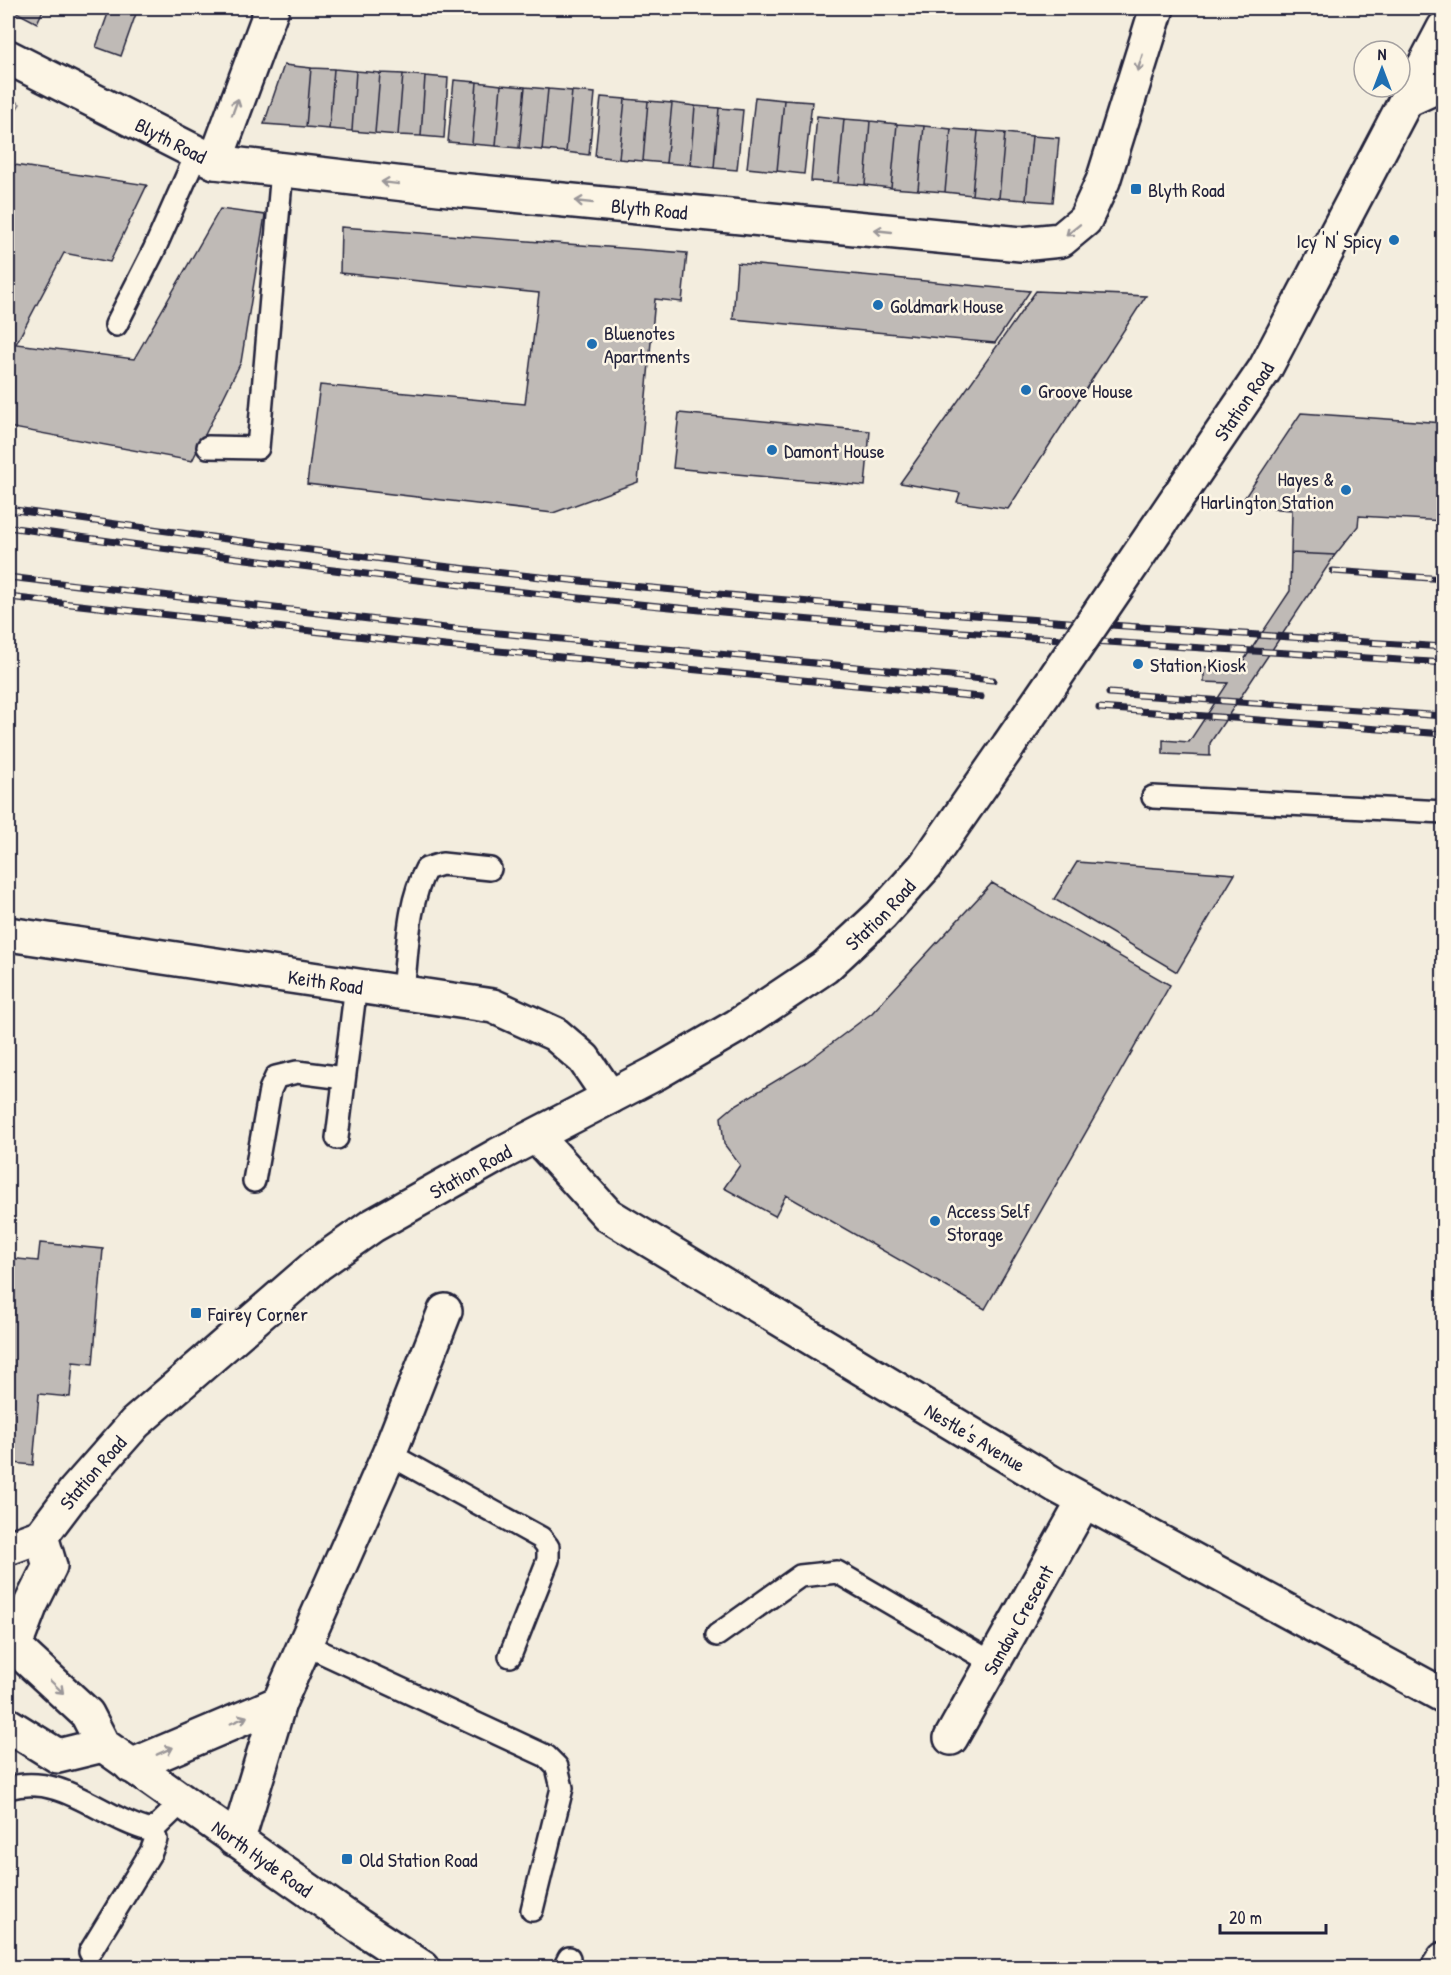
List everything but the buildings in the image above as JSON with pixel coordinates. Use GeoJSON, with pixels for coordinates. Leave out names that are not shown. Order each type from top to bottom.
{"type":"FeatureCollection","features":[{"type":"Feature","properties":{"kind":"street"},"geometry":{"type":"LineString","coordinates":[[206,158],[272,8]]}},
{"type":"Feature","properties":{"kind":"street","name":"Blyth Road"},"geometry":{"type":"LineString","coordinates":[[8,57],[206,158],[282,170],[462,191],[1020,244],[1061,240],[1085,220],[1103,181],[1157,8]]}},
{"type":"Feature","properties":{"kind":"street","name":"Station Road"},"geometry":{"type":"LineString","coordinates":[[41,1536],[75,1491],[135,1423],[318,1264],[372,1226],[737,1026],[825,967],[881,915],[932,856],[1265,369],[1443,28]]}},
{"type":"Feature","properties":{"kind":"street"},"geometry":{"type":"LineString","coordinates":[[1407,100],[1443,82]]}},
{"type":"Feature","properties":{"kind":"street","name":"Keith Road"},"geometry":{"type":"LineString","coordinates":[[8,934],[403,990],[493,1006],[555,1034],[584,1059],[610,1097]]}},
{"type":"Feature","properties":{"kind":"street","name":"Nestle's Avenue"},"geometry":{"type":"LineString","coordinates":[[536,1136],[608,1215],[1084,1501],[1443,1696]]}},
{"type":"Feature","properties":{"kind":"street"},"geometry":{"type":"LineString","coordinates":[[234,1839],[242,1826],[279,1703],[389,1454],[445,1311]]}},
{"type":"Feature","properties":{"kind":"street","name":"Sandow Crescent"},"geometry":{"type":"LineString","coordinates":[[951,1738],[1084,1501]]}},
{"type":"Feature","properties":{"kind":"street"},"geometry":{"type":"LineString","coordinates":[[8,1548],[41,1536],[50,1566],[10,1649]]}},
{"type":"Feature","properties":{"kind":"street","name":"North Hyde Road"},"geometry":{"type":"LineString","coordinates":[[10,1649],[87,1714],[103,1745],[181,1803],[423,1968]]}},
{"type":"Feature","properties":{"kind":"street"},"geometry":{"type":"LineString","coordinates":[[131,1766],[279,1703]]}},
{"type":"Feature","properties":{"kind":"street"},"geometry":{"type":"LineString","coordinates":[[8,1725],[58,1756],[103,1745]]}},
{"type":"Feature","properties":{"kind":"street"},"geometry":{"type":"LineString","coordinates":[[1438,1968],[1443,1959]]}},
{"type":"Feature","properties":{"kind":"lane"},"geometry":{"type":"LineString","coordinates":[[116,325],[153,250],[206,158]]}},
{"type":"Feature","properties":{"kind":"lane"},"geometry":{"type":"LineString","coordinates":[[208,447],[258,448],[282,170]]}},
{"type":"Feature","properties":{"kind":"lane"},"geometry":{"type":"LineString","coordinates":[[1153,797],[1443,812]]}},
{"type":"Feature","properties":{"kind":"lane"},"geometry":{"type":"LineString","coordinates":[[403,990],[413,908],[418,884],[426,869],[442,864],[490,869]]}},
{"type":"Feature","properties":{"kind":"lane"},"geometry":{"type":"LineString","coordinates":[[336,1138],[356,985]]}},
{"type":"Feature","properties":{"kind":"lane"},"geometry":{"type":"LineString","coordinates":[[254,1181],[270,1090],[276,1077],[297,1072],[344,1078]]}},
{"type":"Feature","properties":{"kind":"lane"},"geometry":{"type":"LineString","coordinates":[[389,1454],[541,1539],[548,1547],[548,1560],[510,1656]]}},
{"type":"Feature","properties":{"kind":"lane"},"geometry":{"type":"LineString","coordinates":[[717,1635],[800,1576],[837,1572],[993,1663]]}},
{"type":"Feature","properties":{"kind":"lane"},"geometry":{"type":"LineString","coordinates":[[306,1645],[546,1756],[557,1767],[562,1788],[532,1910]]}},
{"type":"Feature","properties":{"kind":"lane"},"geometry":{"type":"LineString","coordinates":[[8,1788],[42,1785],[72,1793],[130,1826],[152,1831]]}},
{"type":"Feature","properties":{"kind":"lane"},"geometry":{"type":"LineString","coordinates":[[152,1831],[181,1803]]}},
{"type":"Feature","properties":{"kind":"lane"},"geometry":{"type":"LineString","coordinates":[[90,1952],[151,1852],[156,1839],[152,1831]]}},
{"type":"Feature","properties":{"kind":"shaded area"},"geometry":{"type":"Polygon","coordinates":[[[8,97],[20,104],[10,119],[8,118],[8,97]]]}},
{"type":"Feature","properties":{"kind":"railway"},"geometry":{"type":"LineString","coordinates":[[8,509],[371,558],[517,575],[910,610],[1444,647]]}},
{"type":"Feature","properties":{"kind":"railway"},"geometry":{"type":"LineString","coordinates":[[8,527],[464,586],[808,620],[1118,643],[1444,663]]}},
{"type":"Feature","properties":{"kind":"railway"},"geometry":{"type":"LineString","coordinates":[[1333,571],[1444,579]]}},
{"type":"Feature","properties":{"kind":"railway"},"geometry":{"type":"LineString","coordinates":[[8,577],[446,628],[993,680]]}},
{"type":"Feature","properties":{"kind":"railway"},"geometry":{"type":"LineString","coordinates":[[8,597],[445,646],[981,697]]}},
{"type":"Feature","properties":{"kind":"railway"},"geometry":{"type":"LineString","coordinates":[[1109,693],[1444,716]]}},
{"type":"Feature","properties":{"kind":"railway"},"geometry":{"type":"LineString","coordinates":[[1099,708],[1444,734]]}},
{"type":"Feature","properties":{"kind":"place","name":"Blyth Road"},"geometry":{"type":"Point","coordinates":[1136,189]}},
{"type":"Feature","properties":{"kind":"place","name":"Icy 'N' Spicy"},"geometry":{"type":"Point","coordinates":[1394,240]}},
{"type":"Feature","properties":{"kind":"place","name":"Goldmark House"},"geometry":{"type":"Point","coordinates":[878,305]}},
{"type":"Feature","properties":{"kind":"place","name":"Bluenotes Apartments"},"geometry":{"type":"Point","coordinates":[592,344]}},
{"type":"Feature","properties":{"kind":"place","name":"Groove House"},"geometry":{"type":"Point","coordinates":[1026,390]}},
{"type":"Feature","properties":{"kind":"place","name":"Damont House"},"geometry":{"type":"Point","coordinates":[772,450]}},
{"type":"Feature","properties":{"kind":"place","name":"Hayes & Harlington Station"},"geometry":{"type":"Point","coordinates":[1346,490]}},
{"type":"Feature","properties":{"kind":"place","name":"Station Kiosk"},"geometry":{"type":"Point","coordinates":[1138,664]}},
{"type":"Feature","properties":{"kind":"place","name":"Access Self Storage"},"geometry":{"type":"Point","coordinates":[935,1221]}},
{"type":"Feature","properties":{"kind":"place","name":"Fairey Corner"},"geometry":{"type":"Point","coordinates":[196,1313]}},
{"type":"Feature","properties":{"kind":"place","name":"Old Station Road"},"geometry":{"type":"Point","coordinates":[347,1859]}}]}
